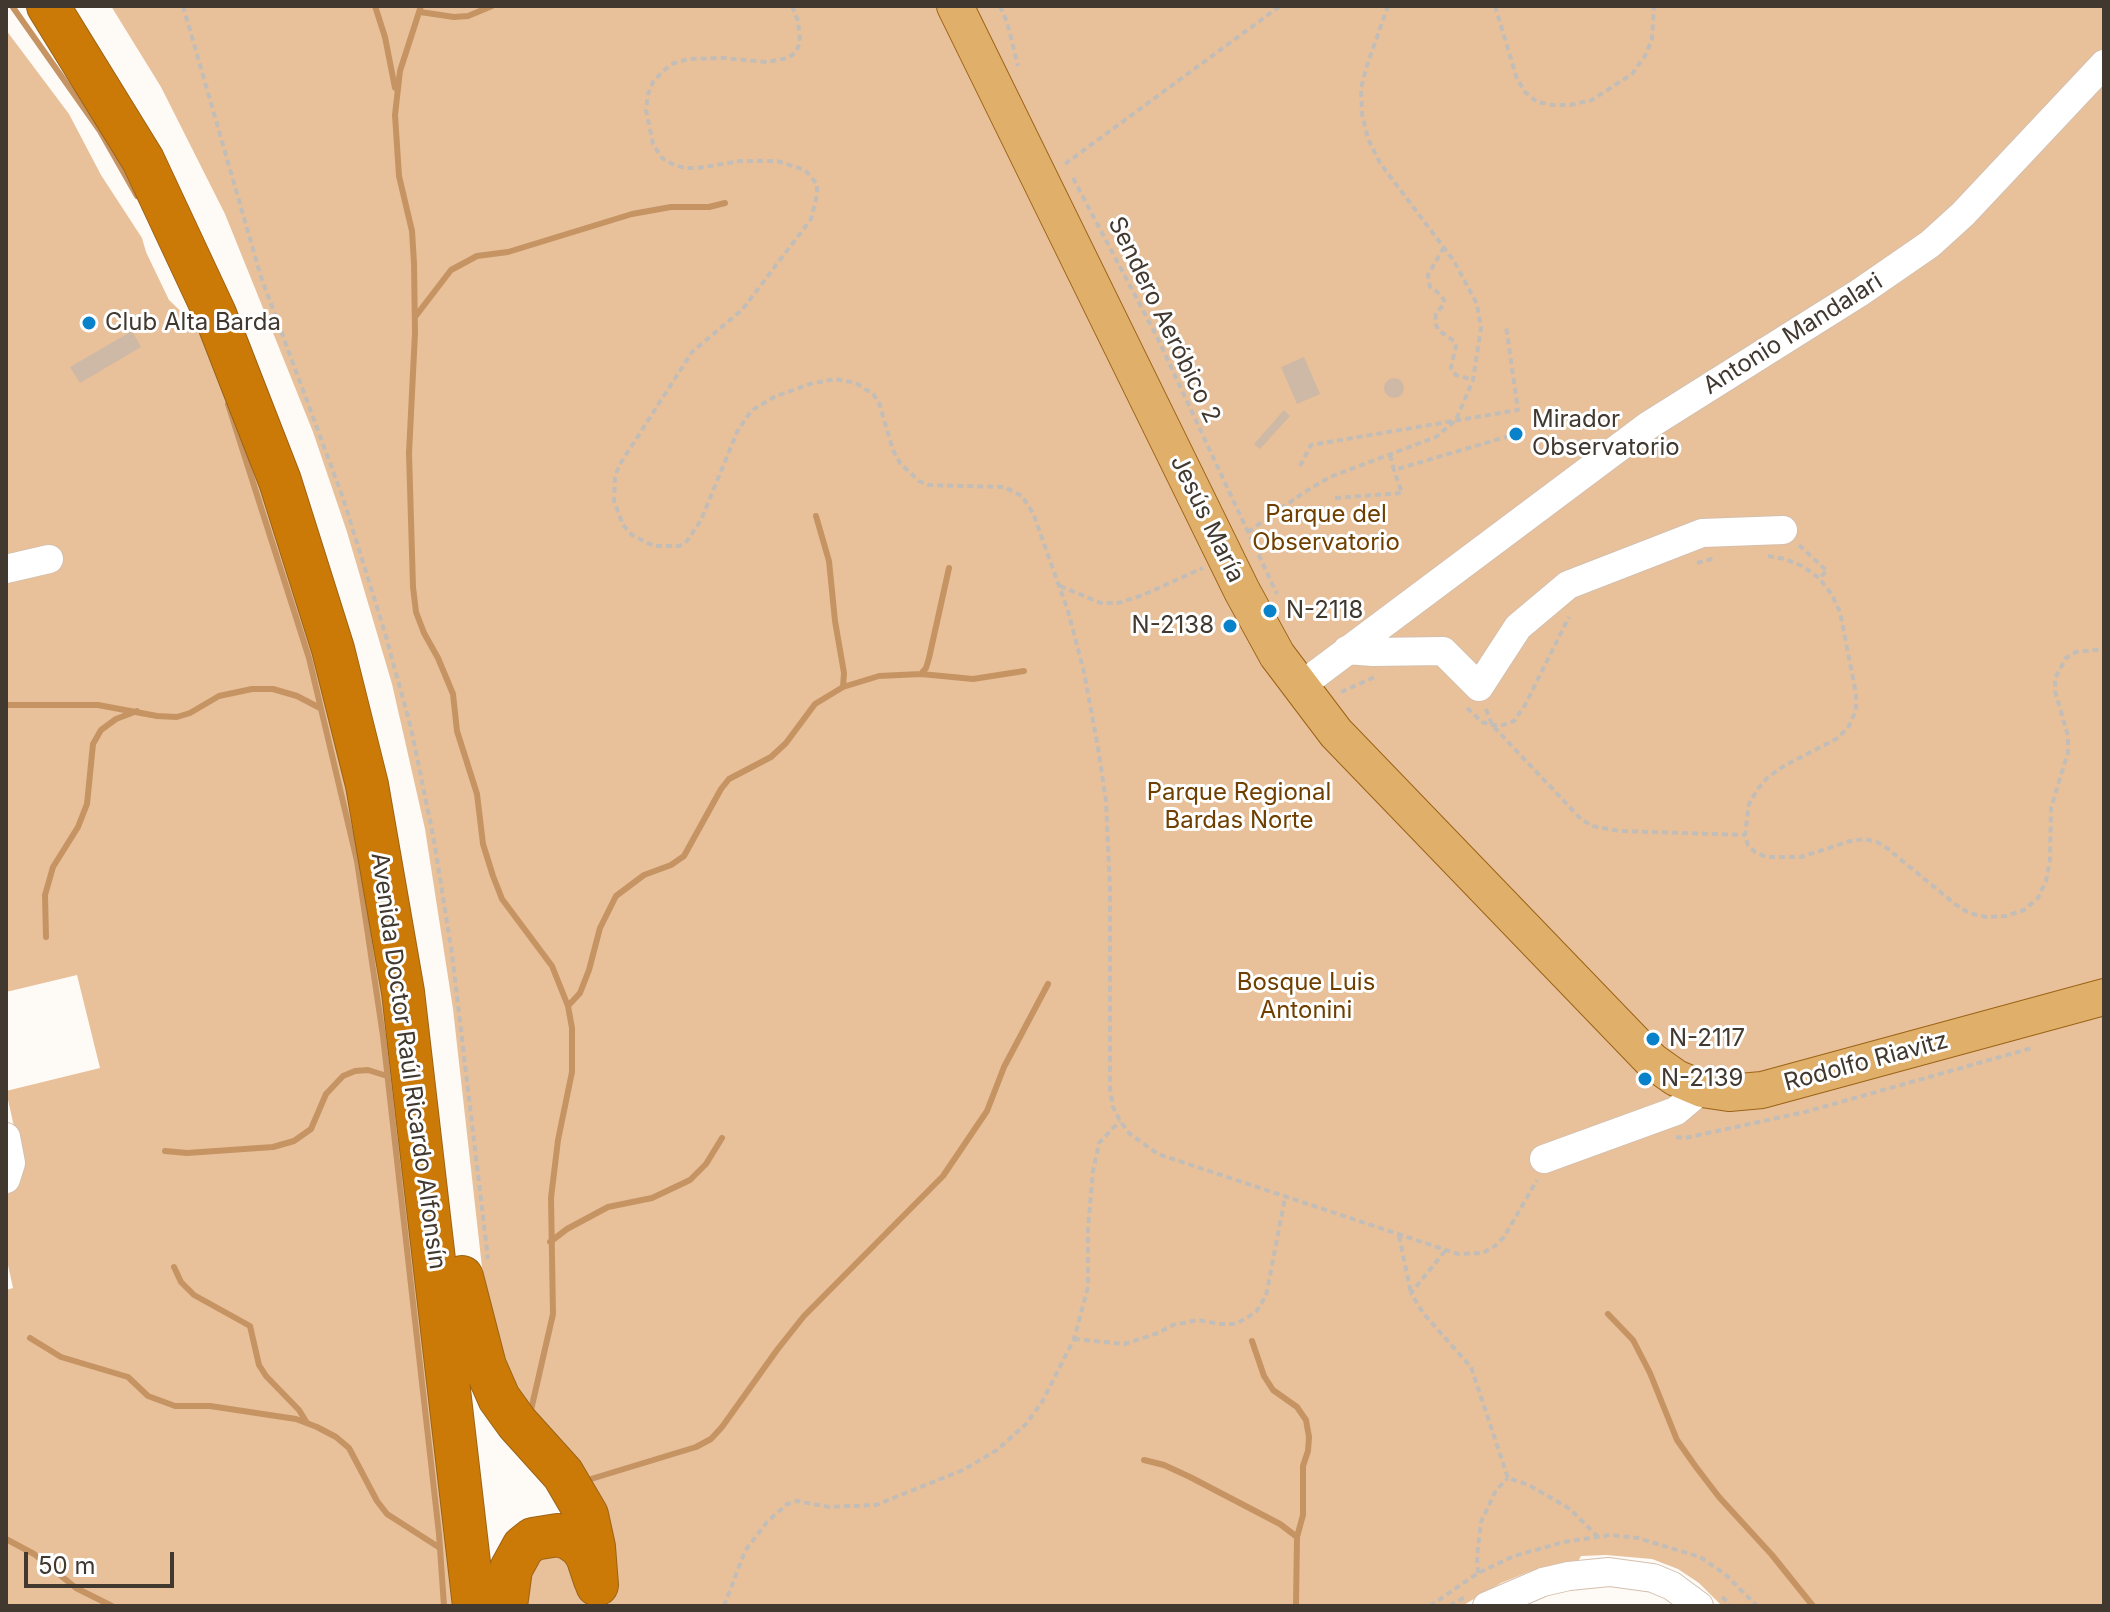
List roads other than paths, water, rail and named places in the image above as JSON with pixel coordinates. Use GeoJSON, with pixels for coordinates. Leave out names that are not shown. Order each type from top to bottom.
{"type":"FeatureCollection","features":[{"type":"Feature","properties":{"kind":"highway","name":"Avenida Doctor Raúl Ricardo Alfonsín"},"geometry":{"type":"LineString","coordinates":[[48,6],[143,160],[209,300],[275,467],[333,649],[367,785],[403,992],[474,1606]]}},
{"type":"Feature","properties":{"kind":"highway","name":"Avenida Doctor Raúl Ricardo Alfonsín"},"geometry":{"type":"LineString","coordinates":[[79,6],[126,80],[186,190],[220,261],[294,442],[350,611],[388,749],[414,887],[433,1015],[498,1606]]}},
{"type":"Feature","properties":{"kind":"highway"},"geometry":{"type":"LineString","coordinates":[[462,1277],[485,1366],[499,1398],[563,1474],[587,1515],[593,1538],[598,1595]]}},
{"type":"Feature","properties":{"kind":"highway"},"geometry":{"type":"LineString","coordinates":[[506,1606],[508,1584],[516,1557],[533,1539],[545,1536],[558,1535],[580,1546],[587,1556],[598,1595]]}},
{"type":"Feature","properties":{"kind":"main road","name":"Jesús María"},"geometry":{"type":"LineString","coordinates":[[955,6],[1242,591],[1265,635],[1299,687],[1336,733],[1652,1061],[1676,1078],[1702,1089]]}},
{"type":"Feature","properties":{"kind":"main road","name":"Rodolfo Riavitz"},"geometry":{"type":"LineString","coordinates":[[1702,1089],[1729,1093],[1762,1090],[2104,997]]}},
{"type":"Feature","properties":{"kind":"street","name":"Antonio Mandalari"},"geometry":{"type":"LineString","coordinates":[[1299,687],[1649,425],[1859,293],[1930,244],[1963,214],[2104,64]]}},
{"type":"Feature","properties":{"kind":"street"},"geometry":{"type":"LineString","coordinates":[[1347,650],[1443,651],[1479,687],[1518,627],[1568,585],[1702,533],[1783,530]]}},
{"type":"Feature","properties":{"kind":"street"},"geometry":{"type":"LineString","coordinates":[[6,569],[49,559]]}},
{"type":"Feature","properties":{"kind":"street"},"geometry":{"type":"LineString","coordinates":[[1544,1166],[1676,1111],[1702,1089]]}},
{"type":"Feature","properties":{"kind":"street"},"geometry":{"type":"LineString","coordinates":[[6,1137],[11,1163],[7,1177]]}},
{"type":"Feature","properties":{"kind":"street"},"geometry":{"type":"LineString","coordinates":[[1487,1606],[1543,1582],[1583,1573],[1609,1572],[1653,1578],[1672,1586],[1699,1606]]}},
{"type":"Feature","properties":{"kind":"waterway"},"geometry":{"type":"LineString","coordinates":[[12,6],[100,131],[137,196]]}},
{"type":"Feature","properties":{"kind":"waterway"},"geometry":{"type":"LineString","coordinates":[[375,6],[395,88]]}},
{"type":"Feature","properties":{"kind":"waterway"},"geometry":{"type":"LineString","coordinates":[[421,6],[400,71],[395,115],[399,176],[412,231],[414,263],[415,333],[409,453],[416,612],[453,694],[457,731],[477,794],[483,844],[493,876],[502,899],[552,966],[568,1006],[572,1028],[572,1072],[558,1140],[551,1198],[553,1314],[531,1410]]}},
{"type":"Feature","properties":{"kind":"waterway"},"geometry":{"type":"LineString","coordinates":[[420,12],[468,16],[492,6]]}},
{"type":"Feature","properties":{"kind":"waterway"},"geometry":{"type":"LineString","coordinates":[[415,317],[451,270],[477,256],[508,252],[632,214],[725,203]]}},
{"type":"Feature","properties":{"kind":"waterway"},"geometry":{"type":"LineString","coordinates":[[228,404],[309,658],[357,861],[383,1036],[439,1534],[444,1606]]}},
{"type":"Feature","properties":{"kind":"waterway"},"geometry":{"type":"LineString","coordinates":[[816,516],[829,561],[844,673],[843,687]]}},
{"type":"Feature","properties":{"kind":"waterway"},"geometry":{"type":"LineString","coordinates":[[921,674],[929,658],[949,568]]}},
{"type":"Feature","properties":{"kind":"waterway"},"geometry":{"type":"LineString","coordinates":[[568,1006],[580,993],[600,928],[616,896],[644,875],[671,865],[684,856],[729,779],[771,757],[786,743],[815,704],[843,687],[879,676],[921,674],[973,679],[1024,671]]}},
{"type":"Feature","properties":{"kind":"waterway"},"geometry":{"type":"LineString","coordinates":[[6,705],[98,705],[177,717],[219,696],[252,689],[273,689],[297,696],[320,708]]}},
{"type":"Feature","properties":{"kind":"waterway"},"geometry":{"type":"LineString","coordinates":[[46,937],[45,895],[53,867],[78,827],[87,804],[93,744],[101,730],[116,719],[137,711]]}},
{"type":"Feature","properties":{"kind":"waterway"},"geometry":{"type":"LineString","coordinates":[[591,1479],[696,1447],[711,1439],[804,1316],[943,1176],[987,1111],[1004,1067],[1048,984]]}},
{"type":"Feature","properties":{"kind":"waterway"},"geometry":{"type":"LineString","coordinates":[[165,1151],[187,1153],[273,1147],[294,1141],[311,1129],[326,1094],[343,1076],[368,1070],[387,1076]]}},
{"type":"Feature","properties":{"kind":"waterway"},"geometry":{"type":"LineString","coordinates":[[550,1242],[608,1207],[652,1198],[690,1180],[706,1164],[722,1138]]}},
{"type":"Feature","properties":{"kind":"waterway"},"geometry":{"type":"LineString","coordinates":[[174,1267],[181,1282],[194,1295],[250,1326],[259,1365],[307,1423]]}},
{"type":"Feature","properties":{"kind":"waterway"},"geometry":{"type":"LineString","coordinates":[[1608,1314],[1633,1340],[1677,1440],[1719,1497],[1813,1606]]}},
{"type":"Feature","properties":{"kind":"waterway"},"geometry":{"type":"LineString","coordinates":[[30,1338],[61,1357],[128,1377],[148,1396],[175,1406],[210,1406],[296,1419],[317,1427],[349,1448],[387,1514],[440,1548]]}},
{"type":"Feature","properties":{"kind":"waterway"},"geometry":{"type":"LineString","coordinates":[[1252,1341],[1264,1376],[1273,1390],[1297,1407],[1306,1420],[1309,1437],[1303,1466],[1303,1515],[1297,1537],[1296,1606]]}},
{"type":"Feature","properties":{"kind":"waterway"},"geometry":{"type":"LineString","coordinates":[[1144,1460],[1190,1477],[1280,1524],[1297,1537]]}},
{"type":"Feature","properties":{"kind":"waterway"},"geometry":{"type":"LineString","coordinates":[[6,1539],[34,1554],[76,1588],[112,1606]]}},
{"type":"Feature","properties":{"kind":"place","name":"Club Alta Barda"},"geometry":{"type":"Point","coordinates":[89,323]}},
{"type":"Feature","properties":{"kind":"place","name":"Mirador Observatorio"},"geometry":{"type":"Point","coordinates":[1516,434]}},
{"type":"Feature","properties":{"kind":"place","name":"N-2118"},"geometry":{"type":"Point","coordinates":[1270,611]}},
{"type":"Feature","properties":{"kind":"place","name":"N-2138"},"geometry":{"type":"Point","coordinates":[1230,626]}},
{"type":"Feature","properties":{"kind":"place","name":"N-2117"},"geometry":{"type":"Point","coordinates":[1653,1039]}},
{"type":"Feature","properties":{"kind":"place","name":"N-2139"},"geometry":{"type":"Point","coordinates":[1645,1079]}},
{"type":"Feature","properties":{"kind":"park label","name":"Parque del Observatorio"},"geometry":{"type":"Point","coordinates":[1326,529]}},
{"type":"Feature","properties":{"kind":"park label","name":"Parque Regional Bardas Norte"},"geometry":{"type":"Point","coordinates":[1239,807]}},
{"type":"Feature","properties":{"kind":"park label","name":"Bosque Luis Antonini"},"geometry":{"type":"Point","coordinates":[1306,997]}}]}
